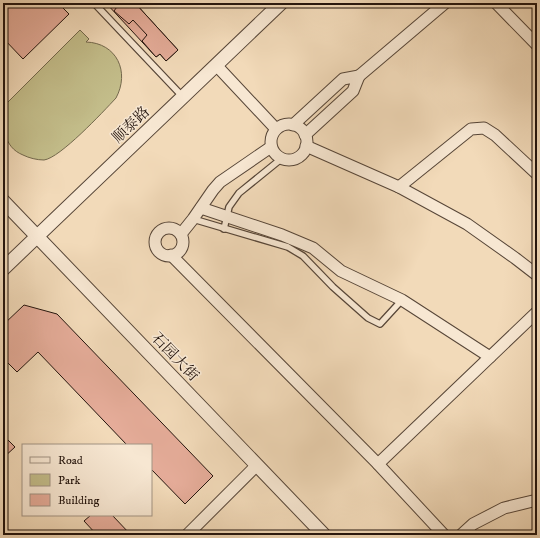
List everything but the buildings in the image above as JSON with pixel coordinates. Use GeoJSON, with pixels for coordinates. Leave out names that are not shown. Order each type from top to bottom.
{"type":"FeatureCollection","features":[{"type":"Feature","properties":{"kind":"street"},"geometry":{"type":"LineString","coordinates":[[445,3],[359,76],[353,92],[306,141],[304,152],[300,157],[287,161],[281,159],[271,147],[272,134],[276,129],[287,124],[298,127],[306,141],[399,187],[467,224],[537,275]]}},
{"type":"Feature","properties":{"kind":"street"},"geometry":{"type":"LineString","coordinates":[[496,3],[537,45]]}},
{"type":"Feature","properties":{"kind":"street","name":"顺泰路"},"geometry":{"type":"LineString","coordinates":[[3,270],[216,65],[276,5]]}},
{"type":"Feature","properties":{"kind":"street"},"geometry":{"type":"LineString","coordinates":[[216,65],[276,129]]}},
{"type":"Feature","properties":{"kind":"street"},"geometry":{"type":"LineString","coordinates":[[293,125],[343,79],[359,76]]}},
{"type":"Feature","properties":{"kind":"street"},"geometry":{"type":"LineString","coordinates":[[399,187],[471,129],[484,128],[495,135],[537,174]]}},
{"type":"Feature","properties":{"kind":"street"},"geometry":{"type":"LineString","coordinates":[[180,234],[220,182],[271,147]]}},
{"type":"Feature","properties":{"kind":"street","name":"石园大街"},"geometry":{"type":"LineString","coordinates":[[3,201],[324,535]]}},
{"type":"Feature","properties":{"kind":"street"},"geometry":{"type":"LineString","coordinates":[[201,208],[282,235],[313,248],[341,271],[402,300],[490,357]]}},
{"type":"Feature","properties":{"kind":"street"},"geometry":{"type":"LineString","coordinates":[[170,228],[176,230],[180,234],[182,245],[176,253],[165,255],[159,251],[156,246],[155,239],[158,233],[163,229],[170,228]]}},
{"type":"Feature","properties":{"kind":"street"},"geometry":{"type":"LineString","coordinates":[[171,255],[378,464],[444,535]]}},
{"type":"Feature","properties":{"kind":"street"},"geometry":{"type":"LineString","coordinates":[[378,464],[537,312]]}},
{"type":"Feature","properties":{"kind":"street"},"geometry":{"type":"LineString","coordinates":[[187,535],[257,465]]}},
{"type":"Feature","properties":{"kind":"street"},"geometry":{"type":"LineString","coordinates":[[461,535],[473,524],[504,508],[537,500]]}},
{"type":"Feature","properties":{"kind":"lane"},"geometry":{"type":"LineString","coordinates":[[94,3],[183,97]]}},
{"type":"Feature","properties":{"kind":"lane"},"geometry":{"type":"LineString","coordinates":[[224,228],[229,207],[238,193],[281,159]]}},
{"type":"Feature","properties":{"kind":"lane"},"geometry":{"type":"LineString","coordinates":[[193,219],[288,247],[303,256],[362,313],[380,324],[402,300]]}},
{"type":"Feature","properties":{"kind":"green space"},"geometry":{"type":"Polygon","coordinates":[[[80,30],[89,39],[86,42],[97,44],[106,48],[113,53],[118,61],[122,78],[116,98],[81,134],[51,157],[41,160],[25,156],[11,147],[8,141],[4,128],[3,107],[80,30]]]}}]}
